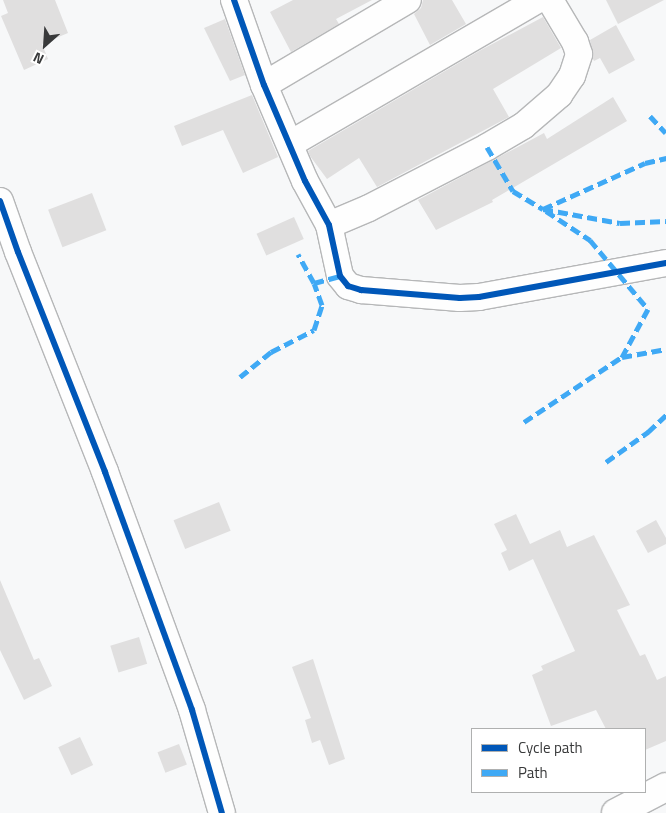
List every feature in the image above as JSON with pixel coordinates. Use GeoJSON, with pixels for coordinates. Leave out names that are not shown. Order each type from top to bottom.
{"type":"FeatureCollection","features":[{"type":"Feature","properties":{"kind":"main road"},"geometry":{"type":"LineString","coordinates":[[616,813],[666,786]]}},
{"type":"Feature","properties":{"kind":"street"},"geometry":{"type":"LineString","coordinates":[[234,0],[264,85],[305,181],[329,225],[340,276],[348,286],[361,290],[460,298],[479,297],[666,263]]}},
{"type":"Feature","properties":{"kind":"street"},"geometry":{"type":"LineString","coordinates":[[264,85],[408,0]]}},
{"type":"Feature","properties":{"kind":"street"},"geometry":{"type":"LineString","coordinates":[[290,144],[537,0]]}},
{"type":"Feature","properties":{"kind":"street"},"geometry":{"type":"LineString","coordinates":[[329,225],[369,208],[487,147],[523,126],[559,95],[572,76],[579,54],[575,42],[550,0]]}},
{"type":"Feature","properties":{"kind":"street"},"geometry":{"type":"LineString","coordinates":[[0,201],[18,252],[105,472],[192,710],[222,813]]}},
{"type":"Feature","properties":{"kind":"building"},"geometry":{"type":"Polygon","coordinates":[[[3,0],[55,0],[68,33],[42,44],[48,59],[24,70],[1,16],[8,13],[3,0]]]}},
{"type":"Feature","properties":{"kind":"building"},"geometry":{"type":"Polygon","coordinates":[[[293,0],[372,0],[336,19],[339,24],[291,52],[270,12],[293,0]]]}},
{"type":"Feature","properties":{"kind":"building"},"geometry":{"type":"Polygon","coordinates":[[[423,0],[452,0],[466,24],[430,45],[414,14],[421,8],[423,0]]]}},
{"type":"Feature","properties":{"kind":"building"},"geometry":{"type":"Polygon","coordinates":[[[606,0],[664,0],[618,24],[606,0]]]}},
{"type":"Feature","properties":{"kind":"building"},"geometry":{"type":"Polygon","coordinates":[[[543,17],[561,48],[493,89],[509,117],[377,187],[359,158],[327,179],[310,156],[308,151],[481,50],[543,17]]]}},
{"type":"Feature","properties":{"kind":"building"},"geometry":{"type":"Polygon","coordinates":[[[225,19],[245,75],[230,81],[204,28],[225,19]]]}},
{"type":"Feature","properties":{"kind":"building"},"geometry":{"type":"Polygon","coordinates":[[[616,25],[635,60],[609,74],[600,58],[594,61],[590,40],[616,25]]]}},
{"type":"Feature","properties":{"kind":"building"},"geometry":{"type":"Polygon","coordinates":[[[252,95],[278,157],[243,173],[223,130],[182,146],[174,126],[252,95]]]}},
{"type":"Feature","properties":{"kind":"building"},"geometry":{"type":"Polygon","coordinates":[[[613,97],[627,121],[492,200],[493,202],[436,230],[418,200],[544,133],[547,139],[613,97]]]}},
{"type":"Feature","properties":{"kind":"building"},"geometry":{"type":"Polygon","coordinates":[[[92,193],[106,230],[62,247],[48,210],[92,193]]]}},
{"type":"Feature","properties":{"kind":"building"},"geometry":{"type":"Polygon","coordinates":[[[294,217],[304,239],[266,256],[257,234],[294,217]]]}},
{"type":"Feature","properties":{"kind":"building"},"geometry":{"type":"Polygon","coordinates":[[[219,502],[231,531],[185,549],[174,520],[219,502]]]}},
{"type":"Feature","properties":{"kind":"building"},"geometry":{"type":"Polygon","coordinates":[[[516,514],[530,544],[560,530],[567,547],[594,535],[630,605],[617,610],[640,656],[645,654],[657,680],[666,676],[666,741],[646,750],[646,728],[605,728],[596,710],[551,726],[532,675],[543,670],[541,666],[575,651],[533,559],[509,571],[501,553],[507,550],[494,524],[516,514]]]}},
{"type":"Feature","properties":{"kind":"building"},"geometry":{"type":"Polygon","coordinates":[[[656,520],[666,538],[666,544],[648,553],[636,531],[656,520]]]}},
{"type":"Feature","properties":{"kind":"building"},"geometry":{"type":"Polygon","coordinates":[[[0,580],[34,660],[39,658],[52,686],[24,700],[0,650],[0,580]]]}},
{"type":"Feature","properties":{"kind":"building"},"geometry":{"type":"Polygon","coordinates":[[[139,637],[147,664],[118,673],[110,646],[139,637]]]}},
{"type":"Feature","properties":{"kind":"building"},"geometry":{"type":"Polygon","coordinates":[[[313,659],[345,759],[329,765],[320,740],[312,743],[305,720],[311,718],[292,667],[313,659]]]}},
{"type":"Feature","properties":{"kind":"building"},"geometry":{"type":"Polygon","coordinates":[[[80,737],[93,765],[71,775],[58,747],[80,737]]]}},
{"type":"Feature","properties":{"kind":"building"},"geometry":{"type":"Polygon","coordinates":[[[179,744],[187,765],[165,773],[158,752],[179,744]]]}},
{"type":"Feature","properties":{"kind":"marked path"},"geometry":{"type":"LineString","coordinates":[[650,116],[666,133]]}},
{"type":"Feature","properties":{"kind":"marked path"},"geometry":{"type":"LineString","coordinates":[[487,147],[513,191],[543,209],[620,223],[666,221]]}},
{"type":"Feature","properties":{"kind":"marked path"},"geometry":{"type":"LineString","coordinates":[[543,209],[645,163],[666,158]]}},
{"type":"Feature","properties":{"kind":"marked path"},"geometry":{"type":"LineString","coordinates":[[546,211],[590,240],[648,309],[622,357]]}},
{"type":"Feature","properties":{"kind":"marked path"},"geometry":{"type":"LineString","coordinates":[[240,377],[271,352],[314,330],[322,305],[314,283],[298,254]]}},
{"type":"Feature","properties":{"kind":"marked path"},"geometry":{"type":"LineString","coordinates":[[314,283],[340,276]]}},
{"type":"Feature","properties":{"kind":"marked path"},"geometry":{"type":"LineString","coordinates":[[524,422],[622,357],[666,349]]}},
{"type":"Feature","properties":{"kind":"marked path"},"geometry":{"type":"LineString","coordinates":[[606,462],[648,432],[666,415]]}},
{"type":"Feature","properties":{"kind":"cycle path"},"geometry":{"type":"LineString","coordinates":[[234,0],[264,85],[305,181],[329,225],[340,276],[348,286],[361,290],[460,298],[479,297],[666,263]]}},
{"type":"Feature","properties":{"kind":"cycle path"},"geometry":{"type":"LineString","coordinates":[[0,201],[18,252],[105,472],[192,710],[222,813]]}}]}
